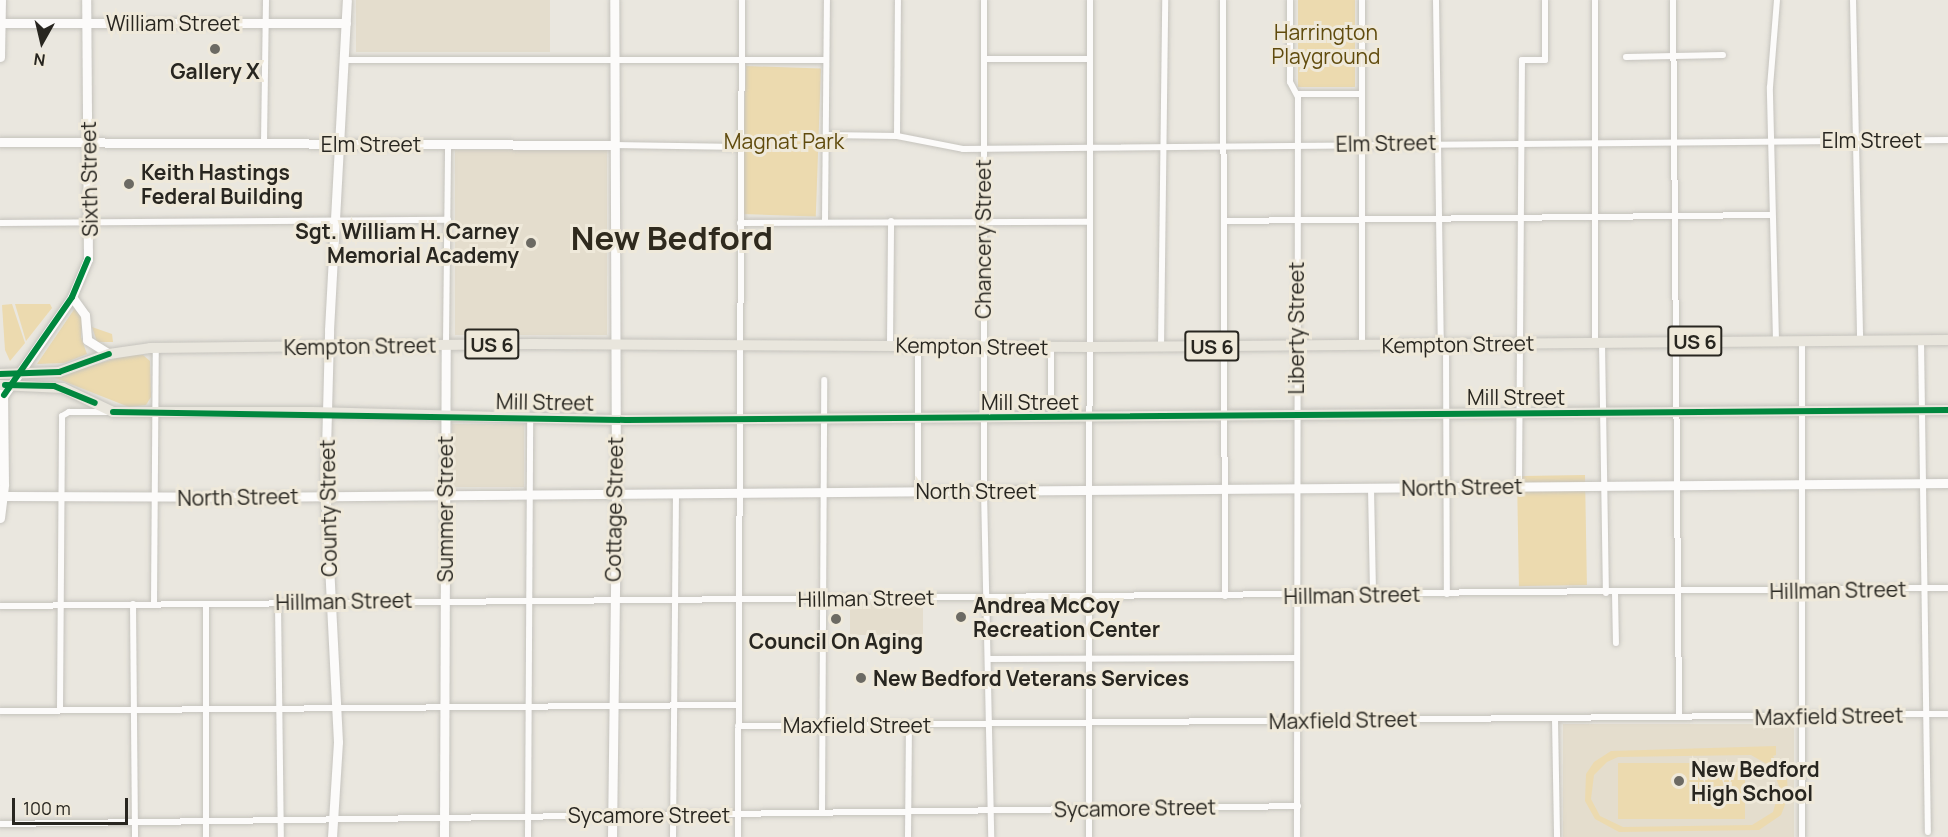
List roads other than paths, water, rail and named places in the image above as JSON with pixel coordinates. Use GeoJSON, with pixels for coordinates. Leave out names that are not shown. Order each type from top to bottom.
{"type":"FeatureCollection","features":[{"type":"Feature","properties":{"kind":"main road"},"geometry":{"type":"LineString","coordinates":[[0,57],[1,0]]}},
{"type":"Feature","properties":{"kind":"main road","name":"Sixth Street"},"geometry":{"type":"LineString","coordinates":[[18,374],[72,297],[88,259],[90,223],[86,0]]}},
{"type":"Feature","properties":{"kind":"main road","name":"County Street"},"geometry":{"type":"LineString","coordinates":[[332,837],[336,707],[326,495],[326,414],[347,0]]}},
{"type":"Feature","properties":{"kind":"main road","name":"Cottage Street"},"geometry":{"type":"LineString","coordinates":[[612,837],[616,493],[614,0]]}},
{"type":"Feature","properties":{"kind":"main road","name":"William Street"},"geometry":{"type":"LineString","coordinates":[[0,23],[346,23]]}},
{"type":"Feature","properties":{"kind":"main road","name":"Elm Street"},"geometry":{"type":"LineString","coordinates":[[0,142],[614,145]]}},
{"type":"Feature","properties":{"kind":"main road"},"geometry":{"type":"LineString","coordinates":[[72,297],[84,311],[87,340],[109,354]]}},
{"type":"Feature","properties":{"kind":"main road","name":"Kempton Street"},"geometry":{"type":"LineString","coordinates":[[3,383],[18,374],[68,370],[109,354],[156,348],[446,344],[1161,347],[1948,340]]}},
{"type":"Feature","properties":{"kind":"main road","name":"Summer Street"},"geometry":{"type":"LineString","coordinates":[[444,837],[446,344]]}},
{"type":"Feature","properties":{"kind":"main road"},"geometry":{"type":"LineString","coordinates":[[0,518],[3,383]]}},
{"type":"Feature","properties":{"kind":"main road","name":"Mill Street"},"geometry":{"type":"LineString","coordinates":[[3,383],[63,388],[113,412],[615,420],[1948,410]]}},
{"type":"Feature","properties":{"kind":"main road","name":"North Street"},"geometry":{"type":"LineString","coordinates":[[2,496],[155,498],[1948,483]]}},
{"type":"Feature","properties":{"kind":"street"},"geometry":{"type":"LineString","coordinates":[[264,143],[266,0]]}},
{"type":"Feature","properties":{"kind":"street"},"geometry":{"type":"LineString","coordinates":[[738,837],[742,0]]}},
{"type":"Feature","properties":{"kind":"street"},"geometry":{"type":"LineString","coordinates":[[825,222],[827,0]]}},
{"type":"Feature","properties":{"kind":"street"},"geometry":{"type":"LineString","coordinates":[[897,136],[898,0]]}},
{"type":"Feature","properties":{"kind":"street","name":"Chancery Street"},"geometry":{"type":"LineString","coordinates":[[984,0],[982,346],[985,597],[988,658],[987,723],[991,837]]}},
{"type":"Feature","properties":{"kind":"street"},"geometry":{"type":"LineString","coordinates":[[1089,837],[1090,0]]}},
{"type":"Feature","properties":{"kind":"street"},"geometry":{"type":"LineString","coordinates":[[1161,347],[1165,0]]}},
{"type":"Feature","properties":{"kind":"street"},"geometry":{"type":"LineString","coordinates":[[1223,0],[1225,596]]}},
{"type":"Feature","properties":{"kind":"street","name":"Liberty Street"},"geometry":{"type":"LineString","coordinates":[[1290,0],[1290,82],[1297,94],[1298,144],[1297,837]]}},
{"type":"Feature","properties":{"kind":"street"},"geometry":{"type":"LineString","coordinates":[[1362,0],[1360,144],[1362,345]]}},
{"type":"Feature","properties":{"kind":"street"},"geometry":{"type":"LineString","coordinates":[[1436,0],[1439,219],[1446,414],[1447,594]]}},
{"type":"Feature","properties":{"kind":"street"},"geometry":{"type":"LineString","coordinates":[[1519,486],[1519,218],[1522,60],[1545,60],[1545,0]]}},
{"type":"Feature","properties":{"kind":"street"},"geometry":{"type":"LineString","coordinates":[[1595,0],[1595,217],[1603,413],[1606,593]]}},
{"type":"Feature","properties":{"kind":"street"},"geometry":{"type":"LineString","coordinates":[[1674,0],[1679,717]]}},
{"type":"Feature","properties":{"kind":"street"},"geometry":{"type":"LineString","coordinates":[[1776,341],[1771,140],[1777,0]]}},
{"type":"Feature","properties":{"kind":"street"},"geometry":{"type":"LineString","coordinates":[[1853,0],[1860,341]]}},
{"type":"Feature","properties":{"kind":"street"},"geometry":{"type":"LineString","coordinates":[[1626,57],[1723,55]]}},
{"type":"Feature","properties":{"kind":"street"},"geometry":{"type":"LineString","coordinates":[[984,59],[1090,59]]}},
{"type":"Feature","properties":{"kind":"street"},"geometry":{"type":"LineString","coordinates":[[344,60],[825,60]]}},
{"type":"Feature","properties":{"kind":"street"},"geometry":{"type":"LineString","coordinates":[[1297,94],[1361,94]]}},
{"type":"Feature","properties":{"kind":"street","name":"Elm Street"},"geometry":{"type":"LineString","coordinates":[[826,135],[897,136],[950,148],[1595,140],[1948,140]]}},
{"type":"Feature","properties":{"kind":"street","name":"Summer Street"},"geometry":{"type":"LineString","coordinates":[[446,344],[448,144]]}},
{"type":"Feature","properties":{"kind":"street","name":"Elm Street"},"geometry":{"type":"LineString","coordinates":[[614,145],[741,147]]}},
{"type":"Feature","properties":{"kind":"street"},"geometry":{"type":"LineString","coordinates":[[1224,221],[1772,215]]}},
{"type":"Feature","properties":{"kind":"street"},"geometry":{"type":"LineString","coordinates":[[0,223],[448,220]]}},
{"type":"Feature","properties":{"kind":"street"},"geometry":{"type":"LineString","coordinates":[[741,223],[983,220],[1090,222]]}},
{"type":"Feature","properties":{"kind":"street"},"geometry":{"type":"LineString","coordinates":[[890,345],[891,221]]}},
{"type":"Feature","properties":{"kind":"street"},"geometry":{"type":"LineString","coordinates":[[1802,341],[1802,837]]}},
{"type":"Feature","properties":{"kind":"street"},"geometry":{"type":"LineString","coordinates":[[1921,341],[1928,832]]}},
{"type":"Feature","properties":{"kind":"street"},"geometry":{"type":"LineString","coordinates":[[918,345],[918,491]]}},
{"type":"Feature","properties":{"kind":"street"},"geometry":{"type":"LineString","coordinates":[[1051,347],[1051,418]]}},
{"type":"Feature","properties":{"kind":"street"},"geometry":{"type":"LineString","coordinates":[[154,604],[156,348]]}},
{"type":"Feature","properties":{"kind":"street"},"geometry":{"type":"LineString","coordinates":[[822,812],[824,380]]}},
{"type":"Feature","properties":{"kind":"street"},"geometry":{"type":"LineString","coordinates":[[60,710],[63,414],[113,412]]}},
{"type":"Feature","properties":{"kind":"street"},"geometry":{"type":"LineString","coordinates":[[528,837],[530,418]]}},
{"type":"Feature","properties":{"kind":"street"},"geometry":{"type":"LineString","coordinates":[[1371,488],[1373,595]]}},
{"type":"Feature","properties":{"kind":"street"},"geometry":{"type":"LineString","coordinates":[[673,837],[678,598],[676,493]]}},
{"type":"Feature","properties":{"kind":"street","name":"Hillman Street"},"geometry":{"type":"LineString","coordinates":[[0,606],[445,599],[738,600],[823,597],[1299,596],[1948,588]]}},
{"type":"Feature","properties":{"kind":"street"},"geometry":{"type":"LineString","coordinates":[[1615,593],[1616,643]]}},
{"type":"Feature","properties":{"kind":"street"},"geometry":{"type":"LineString","coordinates":[[206,603],[206,837]]}},
{"type":"Feature","properties":{"kind":"street"},"geometry":{"type":"LineString","coordinates":[[278,603],[281,837]]}},
{"type":"Feature","properties":{"kind":"street"},"geometry":{"type":"LineString","coordinates":[[133,604],[135,837]]}},
{"type":"Feature","properties":{"kind":"street"},"geometry":{"type":"LineString","coordinates":[[988,658],[1296,658]]}},
{"type":"Feature","properties":{"kind":"street"},"geometry":{"type":"LineString","coordinates":[[0,711],[739,705]]}},
{"type":"Feature","properties":{"kind":"street","name":"Maxfield Street"},"geometry":{"type":"LineString","coordinates":[[738,726],[1948,714]]}},
{"type":"Feature","properties":{"kind":"street"},"geometry":{"type":"LineString","coordinates":[[1555,719],[1557,837]]}},
{"type":"Feature","properties":{"kind":"street"},"geometry":{"type":"LineString","coordinates":[[908,837],[909,725]]}},
{"type":"Feature","properties":{"kind":"street","name":"Sycamore Street"},"geometry":{"type":"LineString","coordinates":[[0,824],[1298,806]]}},
{"type":"Feature","properties":{"kind":"place","name":"Gallery X"},"geometry":{"type":"Point","coordinates":[215,49]}},
{"type":"Feature","properties":{"kind":"place","name":"Keith Hastings Federal Building"},"geometry":{"type":"Point","coordinates":[129,184]}},
{"type":"Feature","properties":{"kind":"place","name":"Sgt. William H. Carney Memorial Academy"},"geometry":{"type":"Point","coordinates":[531,243]}},
{"type":"Feature","properties":{"kind":"place","name":"Andrea McCoy Recreation Center"},"geometry":{"type":"Point","coordinates":[961,617]}},
{"type":"Feature","properties":{"kind":"place","name":"Council On Aging"},"geometry":{"type":"Point","coordinates":[836,619]}},
{"type":"Feature","properties":{"kind":"place","name":"New Bedford Veterans Services"},"geometry":{"type":"Point","coordinates":[861,678]}},
{"type":"Feature","properties":{"kind":"place","name":"New Bedford High School"},"geometry":{"type":"Point","coordinates":[1679,781]}},
{"type":"Feature","properties":{"kind":"district","name":"New Bedford"},"geometry":{"type":"Point","coordinates":[672,238]}},
{"type":"Feature","properties":{"kind":"park label","name":"Harrington Playground"},"geometry":{"type":"Point","coordinates":[1326,44]}},
{"type":"Feature","properties":{"kind":"park label","name":"Magnat Park"},"geometry":{"type":"Point","coordinates":[784,141]}}]}
